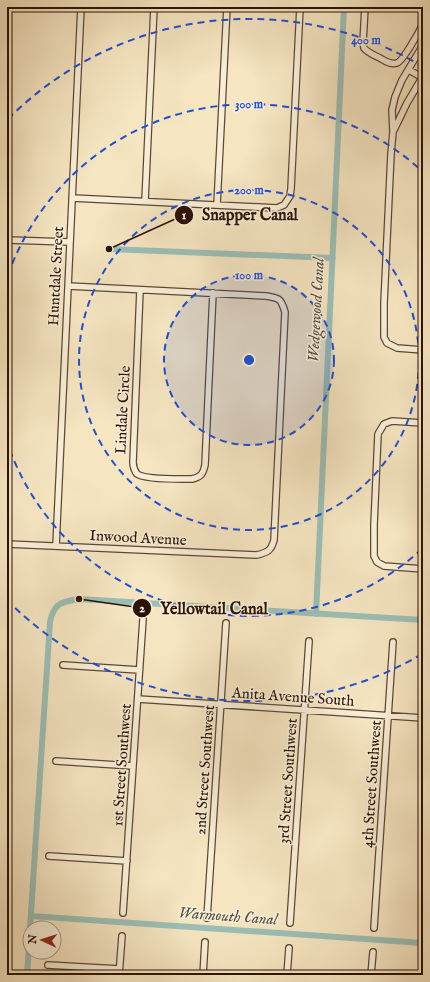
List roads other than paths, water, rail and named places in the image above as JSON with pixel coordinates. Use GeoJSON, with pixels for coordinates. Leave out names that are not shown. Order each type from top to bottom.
{"type":"FeatureCollection","features":[{"type":"Feature","properties":{"kind":"street"},"geometry":{"type":"LineString","coordinates":[[7,36],[8,7]]}},
{"type":"Feature","properties":{"kind":"street","name":"Huntdale Street"},"geometry":{"type":"LineString","coordinates":[[56,546],[81,7]]}},
{"type":"Feature","properties":{"kind":"street"},"geometry":{"type":"LineString","coordinates":[[145,201],[154,7]]}},
{"type":"Feature","properties":{"kind":"street"},"geometry":{"type":"LineString","coordinates":[[217,205],[227,7]]}},
{"type":"Feature","properties":{"kind":"street"},"geometry":{"type":"LineString","coordinates":[[72,198],[277,208],[284,205],[290,196],[291,189],[300,7]]}},
{"type":"Feature","properties":{"kind":"street"},"geometry":{"type":"LineString","coordinates":[[365,7],[363,46],[366,51],[390,63],[400,61],[423,24]]}},
{"type":"Feature","properties":{"kind":"street"},"geometry":{"type":"LineString","coordinates":[[415,37],[423,41]]}},
{"type":"Feature","properties":{"kind":"street"},"geometry":{"type":"LineString","coordinates":[[423,45],[398,88],[392,110],[393,132],[384,303],[384,337],[387,343],[397,348],[423,350]]}},
{"type":"Feature","properties":{"kind":"street"},"geometry":{"type":"LineString","coordinates":[[393,132],[407,103],[423,77],[408,70]]}},
{"type":"Feature","properties":{"kind":"street"},"geometry":{"type":"LineString","coordinates":[[7,240],[70,242]]}},
{"type":"Feature","properties":{"kind":"street"},"geometry":{"type":"LineString","coordinates":[[68,286],[213,293]]}},
{"type":"Feature","properties":{"kind":"street","name":"Lindale Circle"},"geometry":{"type":"LineString","coordinates":[[140,290],[133,468],[138,474],[150,478],[192,479],[198,478],[203,472],[205,465],[213,293]]}},
{"type":"Feature","properties":{"kind":"street","name":"Inwood Avenue"},"geometry":{"type":"LineString","coordinates":[[7,544],[258,555],[268,552],[274,540],[285,312],[282,302],[276,297],[213,293]]}},
{"type":"Feature","properties":{"kind":"street"},"geometry":{"type":"LineString","coordinates":[[423,423],[392,421],[384,424],[378,434],[374,525],[374,556],[377,562],[384,566],[423,569]]}},
{"type":"Feature","properties":{"kind":"street","name":"1st Street Southwest"},"geometry":{"type":"LineString","coordinates":[[124,913],[143,619]]}},
{"type":"Feature","properties":{"kind":"street","name":"2nd Street Southwest"},"geometry":{"type":"LineString","coordinates":[[207,918],[226,623]]}},
{"type":"Feature","properties":{"kind":"street","name":"3rd Street Southwest"},"geometry":{"type":"LineString","coordinates":[[290,923],[309,641]]}},
{"type":"Feature","properties":{"kind":"street","name":"4th Street Southwest"},"geometry":{"type":"LineString","coordinates":[[374,928],[393,642]]}},
{"type":"Feature","properties":{"kind":"street"},"geometry":{"type":"LineString","coordinates":[[63,666],[140,670]]}},
{"type":"Feature","properties":{"kind":"street","name":"Anita Avenue South"},"geometry":{"type":"LineString","coordinates":[[138,699],[423,718]]}},
{"type":"Feature","properties":{"kind":"street"},"geometry":{"type":"LineString","coordinates":[[56,761],[133,766]]}},
{"type":"Feature","properties":{"kind":"street"},"geometry":{"type":"LineString","coordinates":[[49,856],[127,862]]}},
{"type":"Feature","properties":{"kind":"street"},"geometry":{"type":"LineString","coordinates":[[48,965],[119,972],[122,936]]}},
{"type":"Feature","properties":{"kind":"street"},"geometry":{"type":"LineString","coordinates":[[203,975],[205,942]]}},
{"type":"Feature","properties":{"kind":"street"},"geometry":{"type":"LineString","coordinates":[[287,975],[289,948]]}},
{"type":"Feature","properties":{"kind":"street"},"geometry":{"type":"LineString","coordinates":[[371,975],[372,952]]}},
{"type":"Feature","properties":{"kind":"waterway","name":"Wedgewood Canal"},"geometry":{"type":"LineString","coordinates":[[316,614],[344,7]]}},
{"type":"Feature","properties":{"kind":"waterway"},"geometry":{"type":"LineString","coordinates":[[109,249],[333,258]]}},
{"type":"Feature","properties":{"kind":"waterway"},"geometry":{"type":"LineString","coordinates":[[31,920],[50,622],[54,611],[59,604],[79,599],[423,620]]}},
{"type":"Feature","properties":{"kind":"waterway","name":"Warmouth Canal"},"geometry":{"type":"LineString","coordinates":[[31,916],[423,943]]}},
{"type":"Feature","properties":{"kind":"waterway"},"geometry":{"type":"LineString","coordinates":[[27,975],[28,960]]}},
{"type":"Feature","properties":{"kind":"place","name":"Snapper Canal"},"geometry":{"type":"Point","coordinates":[109,249]}},
{"type":"Feature","properties":{"kind":"place","name":"Yellowtail Canal"},"geometry":{"type":"Point","coordinates":[79,599]}}]}
